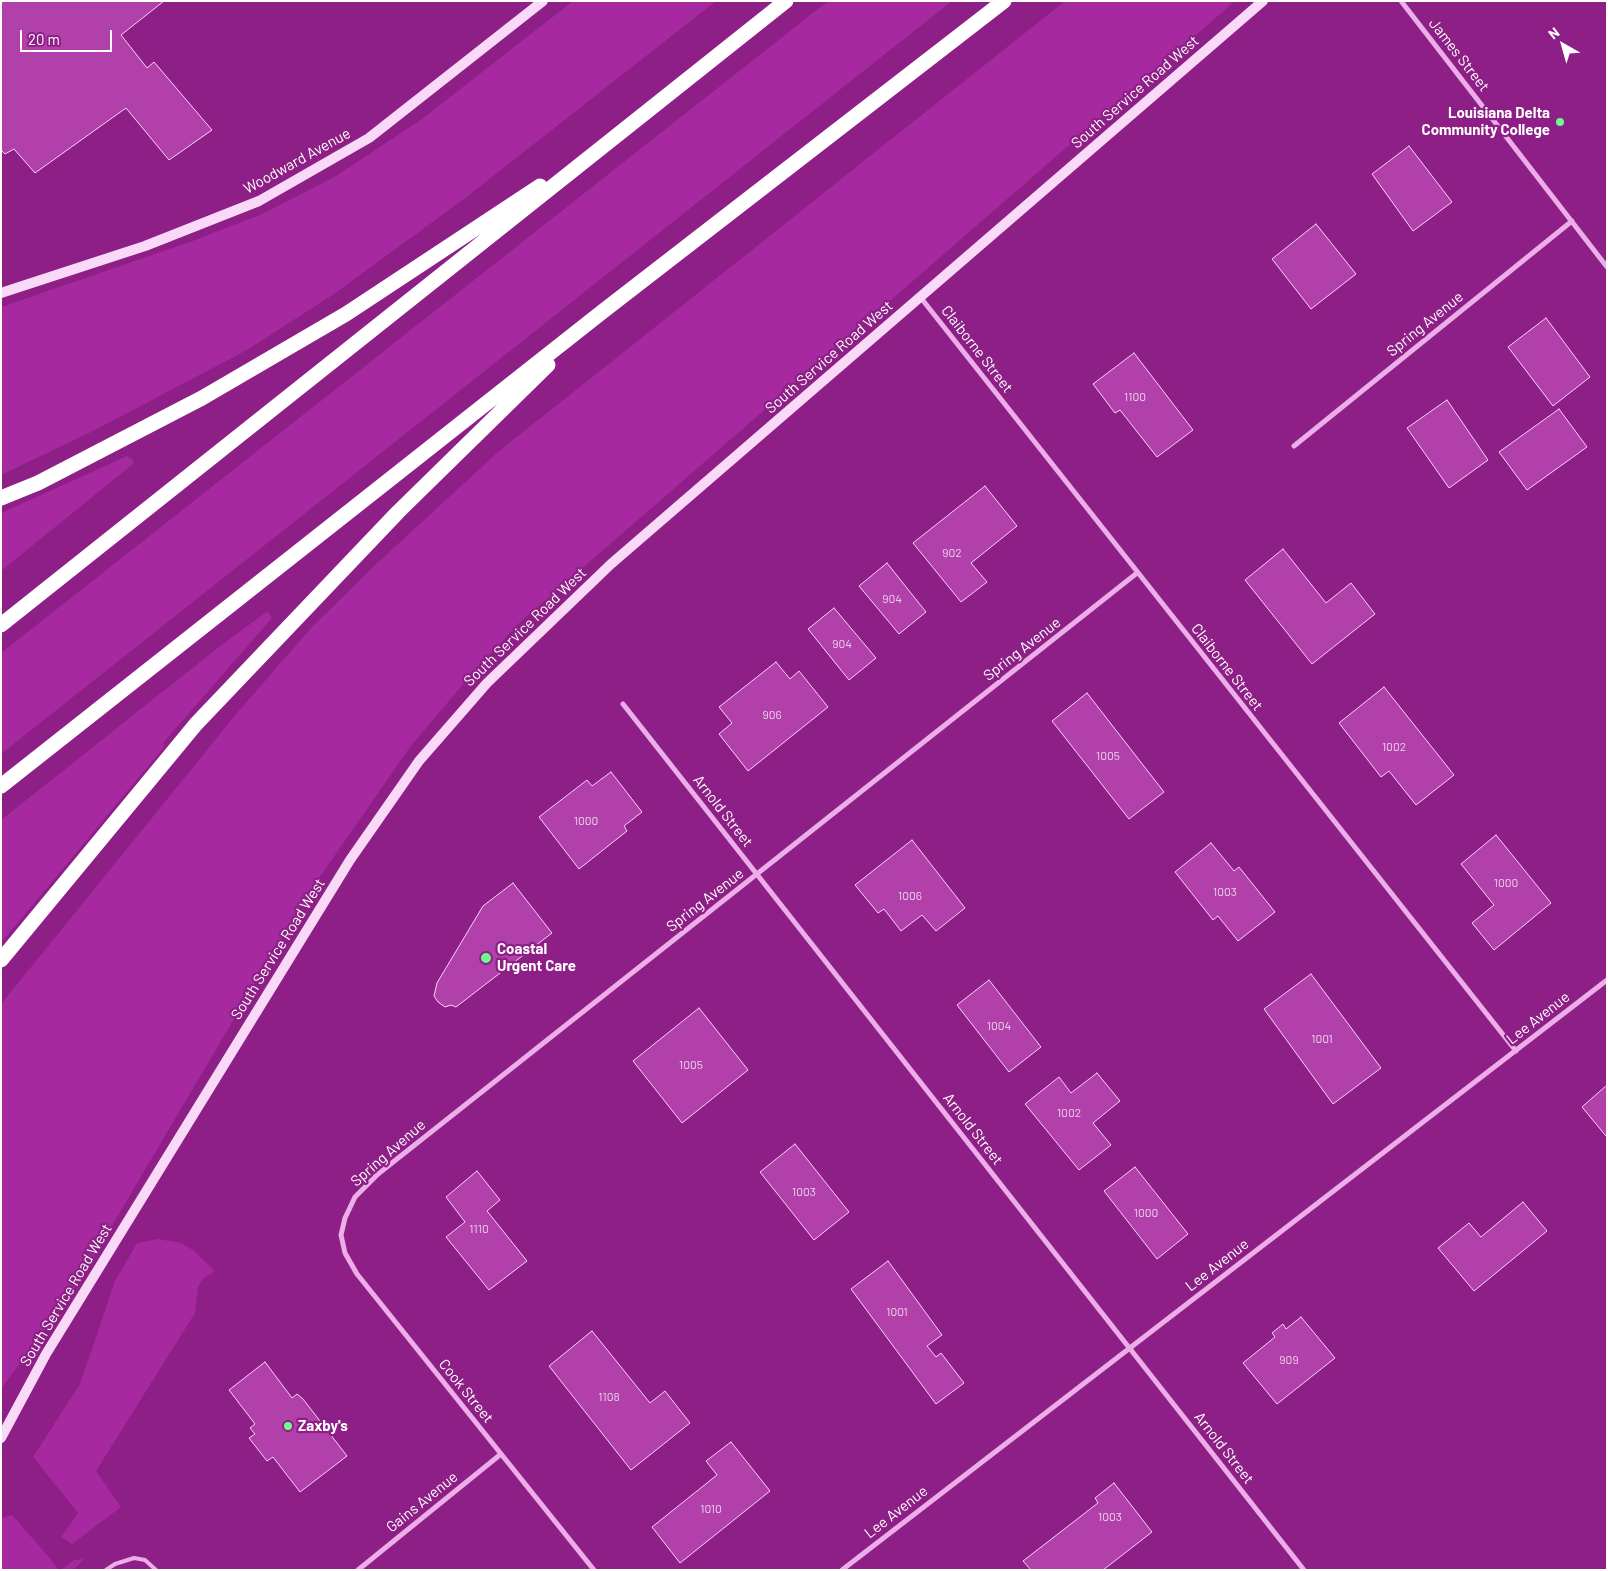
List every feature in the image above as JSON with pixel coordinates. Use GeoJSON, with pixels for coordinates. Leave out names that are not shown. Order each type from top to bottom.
{"type":"FeatureCollection","features":[{"type":"Feature","properties":{"kind":"highway"},"geometry":{"type":"LineString","coordinates":[[1,625],[786,1]]}},
{"type":"Feature","properties":{"kind":"highway"},"geometry":{"type":"LineString","coordinates":[[1,786],[602,312],[1004,1]]}},
{"type":"Feature","properties":{"kind":"highway"},"geometry":{"type":"LineString","coordinates":[[1,498],[38,483],[202,398],[346,314],[623,131]]}},
{"type":"Feature","properties":{"kind":"highway"},"geometry":{"type":"LineString","coordinates":[[1,960],[196,724],[392,519],[602,312]]}},
{"type":"Feature","properties":{"kind":"main road","name":"Woodward Avenue"},"geometry":{"type":"LineString","coordinates":[[1,293],[145,246],[259,201],[369,138],[543,1]]}},
{"type":"Feature","properties":{"kind":"main road","name":"South Service Road West"},"geometry":{"type":"LineString","coordinates":[[1,1438],[46,1354],[350,860],[419,761],[487,683],[610,564],[921,298],[1263,1]]}},
{"type":"Feature","properties":{"kind":"street","name":"James Street"},"geometry":{"type":"LineString","coordinates":[[1401,1],[1607,267]]}},
{"type":"Feature","properties":{"kind":"street","name":"Spring Avenue"},"geometry":{"type":"LineString","coordinates":[[1294,446],[1572,222]]}},
{"type":"Feature","properties":{"kind":"street","name":"Claiborne Street"},"geometry":{"type":"LineString","coordinates":[[921,298],[1516,1051]]}},
{"type":"Feature","properties":{"kind":"street","name":"Spring Avenue"},"geometry":{"type":"LineString","coordinates":[[345,1218],[355,1197],[378,1174],[1137,573]]}},
{"type":"Feature","properties":{"kind":"street","name":"Arnold Street"},"geometry":{"type":"LineString","coordinates":[[623,704],[1304,1570]]}},
{"type":"Feature","properties":{"kind":"street","name":"Lee Avenue"},"geometry":{"type":"LineString","coordinates":[[842,1570],[1607,980]]}},
{"type":"Feature","properties":{"kind":"street","name":"Cook Street"},"geometry":{"type":"LineString","coordinates":[[345,1218],[340,1235],[345,1253],[357,1274],[594,1570]]}},
{"type":"Feature","properties":{"kind":"street","name":"Gains Avenue"},"geometry":{"type":"LineString","coordinates":[[358,1570],[501,1454]]}},
{"type":"Feature","properties":{"kind":"lane"},"geometry":{"type":"LineString","coordinates":[[106,1570],[115,1564],[134,1558],[145,1560],[156,1570]]}},
{"type":"Feature","properties":{"kind":"shaded area"},"geometry":{"type":"Polygon","coordinates":[[[573,1],[716,1],[464,199],[334,294],[247,350],[93,431],[1,475],[1,307],[190,242],[262,214],[336,176],[422,119],[573,1]]]}},
{"type":"Feature","properties":{"kind":"shaded area"},"geometry":{"type":"Polygon","coordinates":[[[828,1],[952,1],[1,754],[1,653],[828,1]]]}},
{"type":"Feature","properties":{"kind":"shaded area"},"geometry":{"type":"Polygon","coordinates":[[[1065,1],[1235,1],[517,625],[471,675],[410,747],[306,897],[74,1290],[1,1389],[1,1004],[237,713],[311,628],[372,568],[498,452],[1065,1]]]}},
{"type":"Feature","properties":{"kind":"shaded area"},"geometry":{"type":"Polygon","coordinates":[[[127,456],[133,460],[133,464],[1,571],[1,513],[127,456]]]}},
{"type":"Feature","properties":{"kind":"shaded area"},"geometry":{"type":"Polygon","coordinates":[[[268,611],[272,618],[163,743],[164,747],[1,943],[1,820],[224,643],[268,611]]]}},
{"type":"Feature","properties":{"kind":"shaded area"},"geometry":{"type":"Polygon","coordinates":[[[158,1239],[181,1243],[193,1250],[215,1271],[203,1279],[198,1287],[195,1313],[96,1471],[121,1507],[72,1544],[61,1537],[78,1513],[33,1457],[80,1384],[115,1281],[137,1243],[158,1239]]]}},
{"type":"Feature","properties":{"kind":"shaded area"},"geometry":{"type":"Polygon","coordinates":[[[12,1515],[59,1570],[1,1570],[1,1518],[12,1515]]]}},
{"type":"Feature","properties":{"kind":"shaded area"},"geometry":{"type":"Polygon","coordinates":[[[84,1559],[73,1570],[61,1570],[74,1560],[84,1559]]]}},
{"type":"Feature","properties":{"kind":"building"},"geometry":{"type":"Polygon","coordinates":[[[1,1],[164,1],[121,35],[147,68],[154,62],[212,130],[169,160],[126,108],[35,173],[14,149],[5,154],[1,150],[1,1]]]}},
{"type":"Feature","properties":{"kind":"building"},"geometry":{"type":"Polygon","coordinates":[[[1409,146],[1452,202],[1413,231],[1372,174],[1409,146]]]}},
{"type":"Feature","properties":{"kind":"building"},"geometry":{"type":"Polygon","coordinates":[[[1316,224],[1356,274],[1311,309],[1272,259],[1316,224]]]}},
{"type":"Feature","properties":{"kind":"building"},"geometry":{"type":"Polygon","coordinates":[[[1546,318],[1590,377],[1553,406],[1508,347],[1546,318]]]}},
{"type":"Feature","properties":{"kind":"building"},"geometry":{"type":"Polygon","coordinates":[[[1134,353],[1193,430],[1157,457],[1120,410],[1115,413],[1093,384],[1134,353]]]}},
{"type":"Feature","properties":{"kind":"building"},"geometry":{"type":"Polygon","coordinates":[[[1447,400],[1488,460],[1449,488],[1407,428],[1447,400]]]}},
{"type":"Feature","properties":{"kind":"building"},"geometry":{"type":"Polygon","coordinates":[[[1559,409],[1587,447],[1527,490],[1499,452],[1559,409]]]}},
{"type":"Feature","properties":{"kind":"building"},"geometry":{"type":"Polygon","coordinates":[[[985,486],[1017,526],[971,563],[987,582],[961,602],[913,543],[985,486]]]}},
{"type":"Feature","properties":{"kind":"building"},"geometry":{"type":"Polygon","coordinates":[[[1283,549],[1326,603],[1351,583],[1375,614],[1312,664],[1245,580],[1283,549]]]}},
{"type":"Feature","properties":{"kind":"building"},"geometry":{"type":"Polygon","coordinates":[[[887,563],[926,612],[899,634],[859,586],[887,563]]]}},
{"type":"Feature","properties":{"kind":"building"},"geometry":{"type":"Polygon","coordinates":[[[834,608],[876,658],[849,680],[808,629],[834,608]]]}},
{"type":"Feature","properties":{"kind":"building"},"geometry":{"type":"Polygon","coordinates":[[[776,662],[790,679],[799,671],[828,707],[748,771],[719,734],[732,723],[719,707],[776,662]]]}},
{"type":"Feature","properties":{"kind":"building"},"geometry":{"type":"Polygon","coordinates":[[[1384,687],[1454,775],[1416,805],[1389,771],[1381,777],[1339,723],[1384,687]]]}},
{"type":"Feature","properties":{"kind":"building"},"geometry":{"type":"Polygon","coordinates":[[[1087,693],[1164,792],[1129,819],[1052,721],[1087,693]]]}},
{"type":"Feature","properties":{"kind":"building"},"geometry":{"type":"Polygon","coordinates":[[[611,772],[642,812],[624,826],[627,831],[579,869],[539,817],[587,780],[592,786],[611,772]]]}},
{"type":"Feature","properties":{"kind":"building"},"geometry":{"type":"Polygon","coordinates":[[[1496,835],[1551,903],[1494,950],[1472,923],[1494,905],[1461,864],[1496,835]]]}},
{"type":"Feature","properties":{"kind":"building"},"geometry":{"type":"Polygon","coordinates":[[[912,840],[965,908],[936,931],[922,915],[901,931],[884,909],[878,913],[855,885],[912,840]]]}},
{"type":"Feature","properties":{"kind":"building"},"geometry":{"type":"Polygon","coordinates":[[[1211,843],[1234,871],[1239,867],[1275,912],[1238,941],[1218,916],[1213,920],[1175,872],[1211,843]]]}},
{"type":"Feature","properties":{"kind":"building","name":"Coastal Urgent Care"},"geometry":{"type":"Polygon","coordinates":[[[513,883],[552,933],[456,1007],[451,1005],[445,1007],[434,996],[437,983],[483,906],[513,883]]]}},
{"type":"Feature","properties":{"kind":"building"},"geometry":{"type":"Polygon","coordinates":[[[1311,974],[1381,1068],[1333,1104],[1264,1009],[1311,974]]]}},
{"type":"Feature","properties":{"kind":"building"},"geometry":{"type":"Polygon","coordinates":[[[989,980],[1041,1047],[1009,1072],[957,1005],[989,980]]]}},
{"type":"Feature","properties":{"kind":"building"},"geometry":{"type":"Polygon","coordinates":[[[699,1008],[748,1070],[682,1123],[633,1061],[699,1008]]]}},
{"type":"Feature","properties":{"kind":"building"},"geometry":{"type":"Polygon","coordinates":[[[1097,1073],[1120,1101],[1093,1123],[1111,1145],[1079,1170],[1025,1104],[1059,1077],[1071,1093],[1097,1073]]]}},
{"type":"Feature","properties":{"kind":"building"},"geometry":{"type":"Polygon","coordinates":[[[1607,1085],[1607,1135],[1606,1136],[1582,1107],[1607,1085]]]}},
{"type":"Feature","properties":{"kind":"building"},"geometry":{"type":"Polygon","coordinates":[[[795,1144],[849,1212],[814,1240],[760,1172],[795,1144]]]}},
{"type":"Feature","properties":{"kind":"building"},"geometry":{"type":"Polygon","coordinates":[[[1135,1167],[1188,1234],[1157,1259],[1104,1191],[1135,1167]]]}},
{"type":"Feature","properties":{"kind":"building"},"geometry":{"type":"Polygon","coordinates":[[[477,1171],[500,1200],[487,1211],[527,1261],[489,1290],[446,1237],[465,1222],[446,1197],[477,1171]]]}},
{"type":"Feature","properties":{"kind":"building"},"geometry":{"type":"Polygon","coordinates":[[[1523,1202],[1547,1231],[1474,1291],[1438,1248],[1469,1223],[1481,1237],[1523,1202]]]}},
{"type":"Feature","properties":{"kind":"building"},"geometry":{"type":"Polygon","coordinates":[[[888,1261],[942,1335],[927,1346],[936,1357],[941,1353],[964,1383],[936,1404],[851,1289],[888,1261]]]}},
{"type":"Feature","properties":{"kind":"building"},"geometry":{"type":"Polygon","coordinates":[[[1301,1317],[1335,1358],[1277,1404],[1243,1363],[1275,1337],[1272,1333],[1283,1324],[1286,1329],[1301,1317]]]}},
{"type":"Feature","properties":{"kind":"building"},"geometry":{"type":"Polygon","coordinates":[[[592,1331],[650,1403],[665,1391],[690,1423],[631,1470],[549,1366],[592,1331]]]}},
{"type":"Feature","properties":{"kind":"building","name":"Zaxby's"},"geometry":{"type":"Polygon","coordinates":[[[265,1362],[292,1398],[297,1394],[303,1399],[347,1456],[300,1492],[273,1457],[267,1461],[249,1438],[255,1434],[250,1428],[255,1424],[229,1390],[265,1362]]]}},
{"type":"Feature","properties":{"kind":"building"},"geometry":{"type":"Polygon","coordinates":[[[731,1442],[770,1491],[680,1563],[652,1527],[717,1475],[706,1461],[731,1442]]]}},
{"type":"Feature","properties":{"kind":"building"},"geometry":{"type":"Polygon","coordinates":[[[1114,1483],[1152,1532],[1103,1570],[1031,1570],[1023,1561],[1098,1503],[1095,1498],[1114,1483]]]}},
{"type":"Feature","properties":{"kind":"place","name":"Louisiana Delta Community College"},"geometry":{"type":"Point","coordinates":[1560,122]}},
{"type":"Feature","properties":{"kind":"place","name":"Coastal Urgent Care"},"geometry":{"type":"Point","coordinates":[486,958]}},
{"type":"Feature","properties":{"kind":"place","name":"Zaxby's"},"geometry":{"type":"Point","coordinates":[288,1426]}}]}
